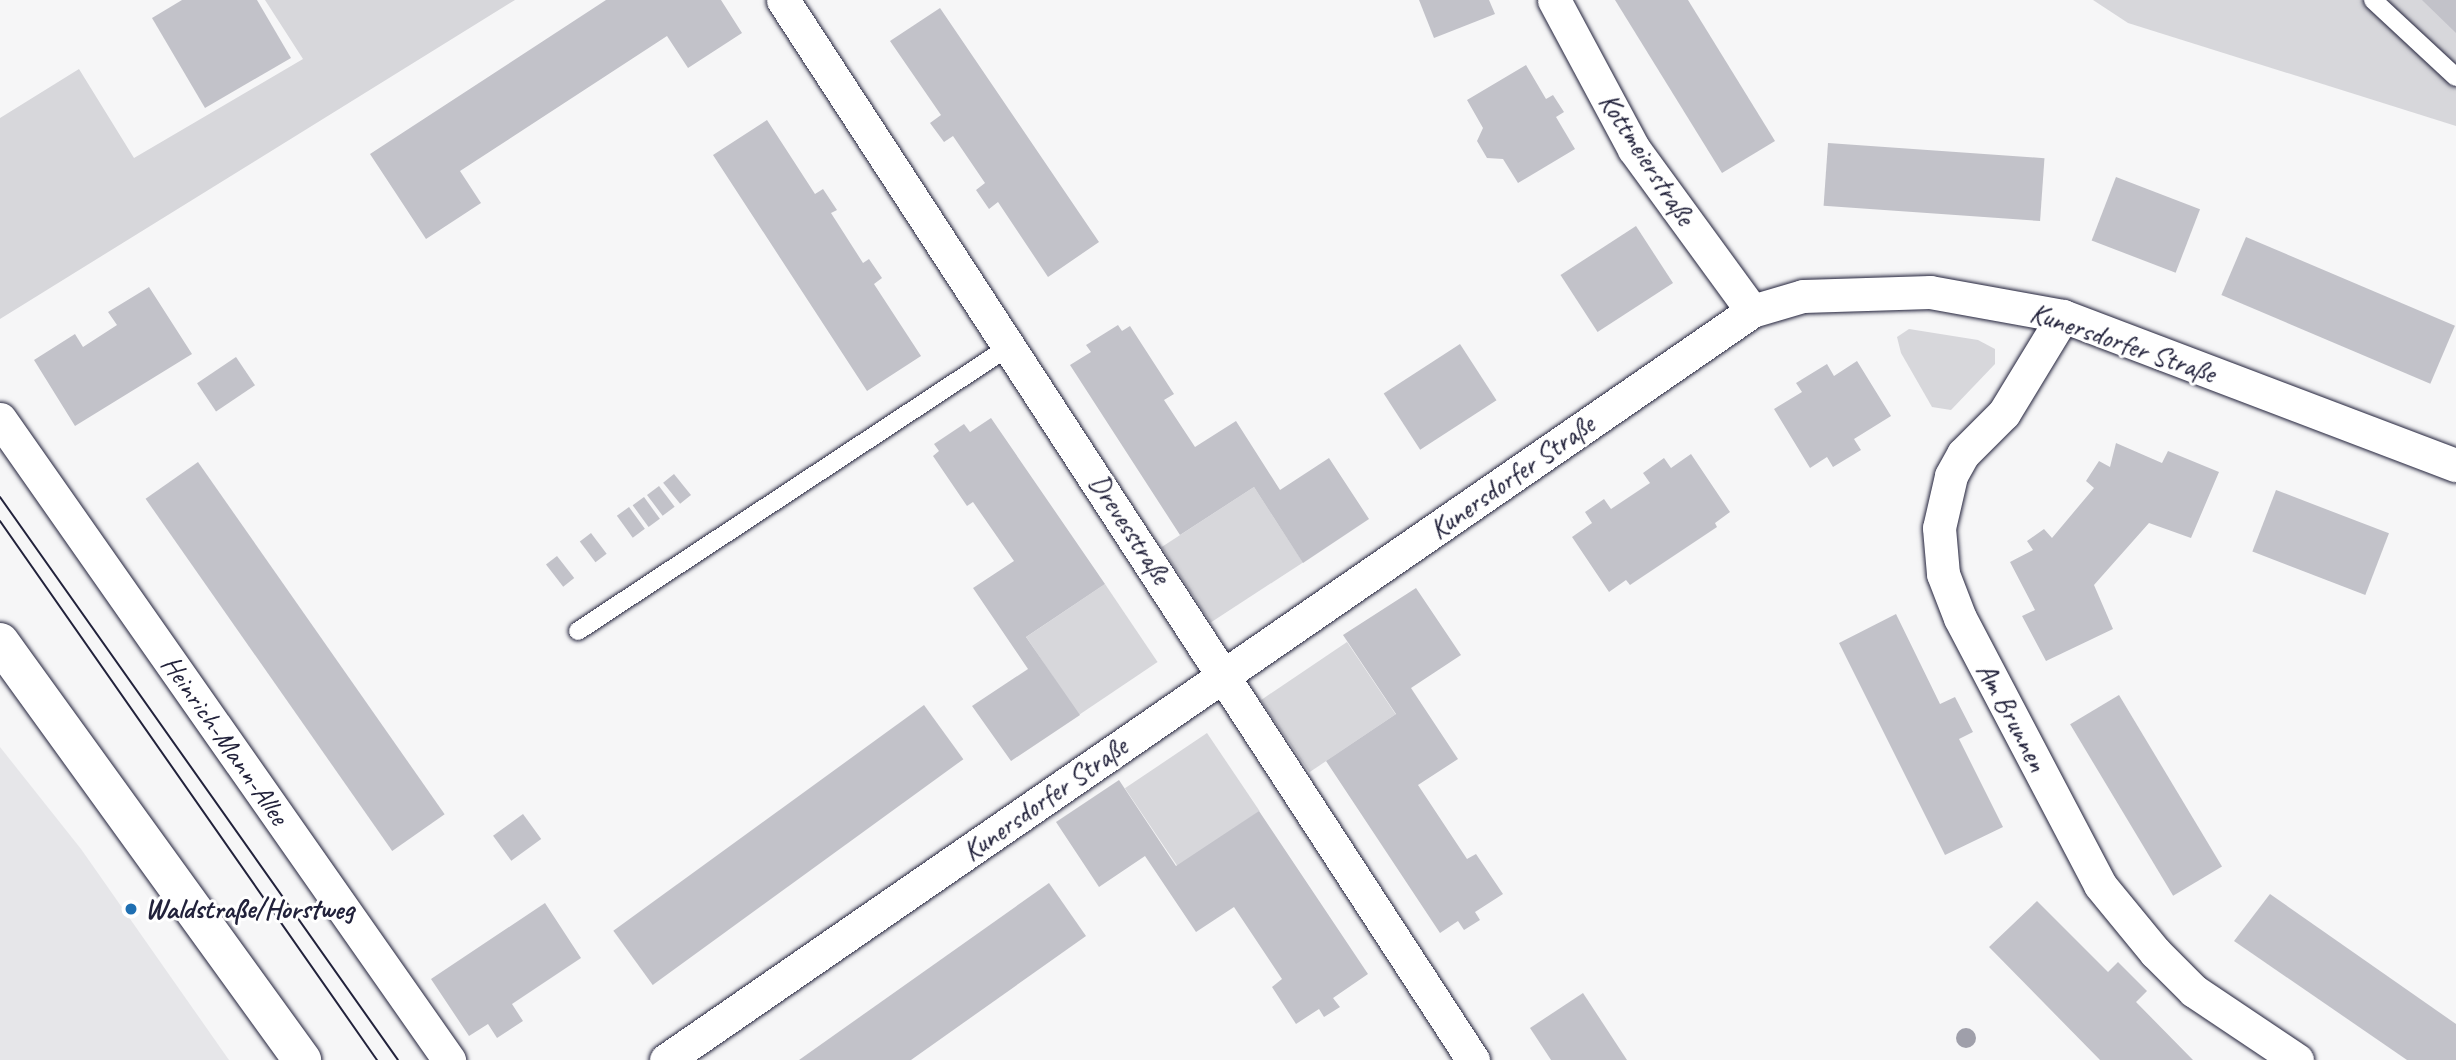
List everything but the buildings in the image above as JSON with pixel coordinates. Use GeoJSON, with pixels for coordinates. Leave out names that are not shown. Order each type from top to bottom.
{"type":"FeatureCollection","features":[{"type":"Feature","properties":{"kind":"main road"},"geometry":{"type":"LineString","coordinates":[[0,642],[302,1060]]}},
{"type":"Feature","properties":{"kind":"street","name":"Drevesstraße"},"geometry":{"type":"LineString","coordinates":[[783,0],[1226,674],[1473,1060]]}},
{"type":"Feature","properties":{"kind":"street","name":"Kottmeierstraße"},"geometry":{"type":"LineString","coordinates":[[1554,0],[1634,149],[1752,311]]}},
{"type":"Feature","properties":{"kind":"street","name":"Kunersdorfer Straße"},"geometry":{"type":"LineString","coordinates":[[666,1060],[1752,311],[1802,296],[1930,292],[2063,316],[2456,465]]}},
{"type":"Feature","properties":{"kind":"street","name":"Am Brunnen"},"geometry":{"type":"LineString","coordinates":[[2063,316],[2004,413],[1963,454],[1951,476],[1939,528],[1943,574],[1960,618],[2100,885],[2155,952],[2194,991],[2297,1060]]}},
{"type":"Feature","properties":{"kind":"street","name":"Heinrich-Mann-Allee"},"geometry":{"type":"LineString","coordinates":[[0,419],[449,1060]]}},
{"type":"Feature","properties":{"kind":"lane"},"geometry":{"type":"LineString","coordinates":[[2373,0],[2456,77]]}},
{"type":"Feature","properties":{"kind":"lane"},"geometry":{"type":"LineString","coordinates":[[578,631],[1010,346]]}},
{"type":"Feature","properties":{"kind":"shaded area"},"geometry":{"type":"Polygon","coordinates":[[[265,0],[515,0],[0,319],[0,118],[79,69],[134,158],[303,59],[265,0]]]}},
{"type":"Feature","properties":{"kind":"shaded area"},"geometry":{"type":"Polygon","coordinates":[[[2093,0],[2456,0],[2456,126],[2128,23],[2093,0]]]}},
{"type":"Feature","properties":{"kind":"shaded area"},"geometry":{"type":"Polygon","coordinates":[[[1909,329],[1978,340],[1995,349],[1995,364],[1951,410],[1932,407],[1901,353],[1897,337],[1909,329]]]}},
{"type":"Feature","properties":{"kind":"shaded area"},"geometry":{"type":"Polygon","coordinates":[[[1254,487],[1303,562],[1211,622],[1162,547],[1254,487]]]}},
{"type":"Feature","properties":{"kind":"shaded area"},"geometry":{"type":"Polygon","coordinates":[[[1105,584],[1158,662],[1079,715],[1026,637],[1105,584]]]}},
{"type":"Feature","properties":{"kind":"shaded area"},"geometry":{"type":"Polygon","coordinates":[[[1347,642],[1396,714],[1309,772],[1261,700],[1347,642]]]}},
{"type":"Feature","properties":{"kind":"shaded area"},"geometry":{"type":"Polygon","coordinates":[[[1207,733],[1260,811],[1177,866],[1125,788],[1207,733]]]}},
{"type":"Feature","properties":{"kind":"shaded area"},"geometry":{"type":"Polygon","coordinates":[[[0,747],[81,849],[229,1060],[0,1060],[0,747]]]}},
{"type":"Feature","properties":{"kind":"tram line"},"geometry":{"type":"LineString","coordinates":[[0,497],[398,1060]]}},
{"type":"Feature","properties":{"kind":"tram line"},"geometry":{"type":"LineString","coordinates":[[0,521],[377,1060]]}},
{"type":"Feature","properties":{"kind":"place","name":"Waldstraße/Horstweg"},"geometry":{"type":"Point","coordinates":[131,909]}}]}
